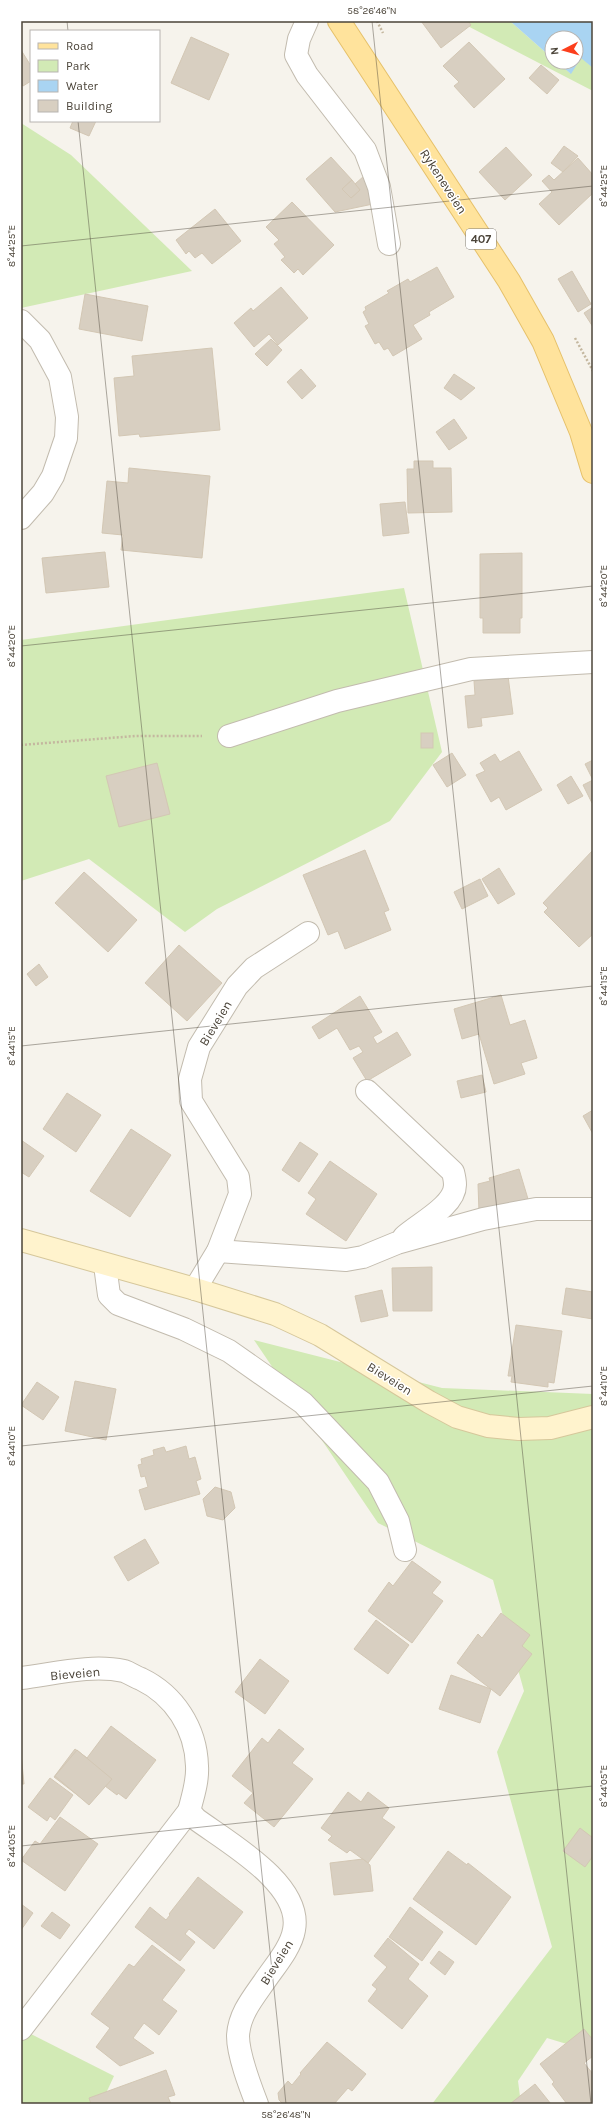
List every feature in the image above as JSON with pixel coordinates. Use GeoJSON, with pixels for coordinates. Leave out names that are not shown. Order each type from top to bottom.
{"type":"FeatureCollection","features":[{"type":"Feature","properties":{"kind":"main road","name":"Rykeneveien"},"geometry":{"type":"LineString","coordinates":[[339,21],[509,281],[543,341],[587,430],[593,472]]}},
{"type":"Feature","properties":{"kind":"street"},"geometry":{"type":"LineString","coordinates":[[307,21],[299,39],[296,55],[306,75],[365,150],[379,187],[389,244]]}},
{"type":"Feature","properties":{"kind":"street"},"geometry":{"type":"LineString","coordinates":[[21,321],[40,340],[60,377],[67,417],[66,438],[53,476],[43,493],[21,518]]}},
{"type":"Feature","properties":{"kind":"street"},"geometry":{"type":"LineString","coordinates":[[229,736],[337,700],[470,669],[593,662]]}},
{"type":"Feature","properties":{"kind":"street","name":"Bieveien"},"geometry":{"type":"LineString","coordinates":[[195,1289],[218,1251],[240,1194],[238,1177],[191,1101],[190,1079],[199,1047],[237,986],[254,968],[308,933]]}},
{"type":"Feature","properties":{"kind":"street"},"geometry":{"type":"LineString","coordinates":[[367,1091],[453,1172],[455,1186],[451,1197],[440,1209],[397,1243]]}},
{"type":"Feature","properties":{"kind":"street"},"geometry":{"type":"LineString","coordinates":[[218,1251],[346,1260],[363,1257],[397,1243],[483,1219],[536,1209],[593,1209]]}},
{"type":"Feature","properties":{"kind":"street","name":"Bieveien"},"geometry":{"type":"LineString","coordinates":[[21,1240],[195,1289],[275,1314],[320,1335],[429,1402],[457,1417],[488,1426],[519,1429],[550,1428],[593,1417]]}},
{"type":"Feature","properties":{"kind":"street"},"geometry":{"type":"LineString","coordinates":[[105,1264],[109,1295],[118,1304],[184,1329],[229,1351],[303,1403],[378,1482],[398,1521],[406,1550]]}},
{"type":"Feature","properties":{"kind":"street","name":"Bieveien"},"geometry":{"type":"LineString","coordinates":[[21,1678],[92,1669],[124,1671],[154,1685],[174,1703],[191,1732],[197,1766],[195,1791],[188,1811],[21,2029]]}},
{"type":"Feature","properties":{"kind":"street","name":"Bieveien"},"geometry":{"type":"LineString","coordinates":[[188,1811],[196,1819],[252,1860],[280,1884],[294,1913],[294,1930],[288,1946],[243,2013],[241,2021],[238,2037],[246,2075],[256,2104]]}},
{"type":"Feature","properties":{"kind":"path"},"geometry":{"type":"LineString","coordinates":[[21,745],[135,736],[229,736]]}},
{"type":"Feature","properties":{"kind":"green space"},"geometry":{"type":"Polygon","coordinates":[[[458,21],[510,21],[544,51],[544,66],[458,21]]]}},
{"type":"Feature","properties":{"kind":"green space"},"geometry":{"type":"Polygon","coordinates":[[[584,60],[593,68],[593,91],[552,70],[566,70],[570,73],[572,70],[584,70],[584,60]]]}},
{"type":"Feature","properties":{"kind":"green space"},"geometry":{"type":"Polygon","coordinates":[[[21,123],[71,155],[192,271],[21,308],[21,123]]]}},
{"type":"Feature","properties":{"kind":"green space"},"geometry":{"type":"Polygon","coordinates":[[[404,588],[442,752],[390,821],[217,909],[185,932],[89,859],[21,881],[21,640],[404,588]]]}},
{"type":"Feature","properties":{"kind":"green space"},"geometry":{"type":"Polygon","coordinates":[[[254,1340],[442,1388],[593,1394],[593,2052],[547,2038],[518,2081],[521,2104],[432,2104],[552,1947],[497,1752],[524,1691],[493,1580],[378,1523],[254,1340]]]}},
{"type":"Feature","properties":{"kind":"green space"},"geometry":{"type":"Polygon","coordinates":[[[21,2029],[114,2076],[101,2104],[21,2104],[21,2029]]]}},
{"type":"Feature","properties":{"kind":"water"},"geometry":{"type":"Polygon","coordinates":[[[510,21],[593,21],[593,68],[584,60],[584,30],[544,30],[544,51],[510,21]]]}},
{"type":"Feature","properties":{"kind":"water"},"geometry":{"type":"Polygon","coordinates":[[[566,70],[574,70],[571,74],[566,70]]]}},
{"type":"Feature","properties":{"kind":"building"},"geometry":{"type":"Polygon","coordinates":[[[421,21],[468,21],[471,25],[441,48],[421,21]]]}},
{"type":"Feature","properties":{"kind":"building"},"geometry":{"type":"Polygon","coordinates":[[[191,37],[229,54],[209,100],[171,83],[191,37]]]}},
{"type":"Feature","properties":{"kind":"building"},"geometry":{"type":"Polygon","coordinates":[[[469,42],[505,79],[474,108],[454,86],[459,82],[443,66],[469,42]]]}},
{"type":"Feature","properties":{"kind":"building"},"geometry":{"type":"Polygon","coordinates":[[[21,50],[30,64],[30,82],[23,86],[21,83],[21,50]]]}},
{"type":"Feature","properties":{"kind":"building"},"geometry":{"type":"Polygon","coordinates":[[[541,65],[544,68],[544,70],[547,70],[559,80],[547,94],[529,78],[541,65]]]}},
{"type":"Feature","properties":{"kind":"building"},"geometry":{"type":"Polygon","coordinates":[[[73,122],[96,122],[89,136],[70,128],[73,122]]]}},
{"type":"Feature","properties":{"kind":"building"},"geometry":{"type":"Polygon","coordinates":[[[564,146],[578,156],[563,172],[551,163],[564,146]]]}},
{"type":"Feature","properties":{"kind":"building"},"geometry":{"type":"Polygon","coordinates":[[[506,147],[532,175],[505,200],[479,172],[506,147]]]}},
{"type":"Feature","properties":{"kind":"building"},"geometry":{"type":"Polygon","coordinates":[[[331,157],[352,180],[342,189],[351,198],[360,190],[355,184],[364,176],[373,204],[335,212],[306,179],[331,157]]]}},
{"type":"Feature","properties":{"kind":"building"},"geometry":{"type":"Polygon","coordinates":[[[578,158],[593,175],[593,193],[559,225],[539,204],[552,192],[542,181],[549,175],[554,180],[578,158]]]}},
{"type":"Feature","properties":{"kind":"building"},"geometry":{"type":"Polygon","coordinates":[[[352,180],[360,190],[351,198],[342,189],[352,180]]]}},
{"type":"Feature","properties":{"kind":"building"},"geometry":{"type":"Polygon","coordinates":[[[292,202],[334,245],[303,275],[298,269],[294,273],[281,260],[285,257],[274,244],[279,240],[266,227],[292,202]]]}},
{"type":"Feature","properties":{"kind":"building"},"geometry":{"type":"Polygon","coordinates":[[[215,209],[241,241],[212,264],[202,253],[195,258],[189,251],[186,254],[176,240],[215,209]]]}},
{"type":"Feature","properties":{"kind":"building"},"geometry":{"type":"Polygon","coordinates":[[[437,267],[454,297],[429,312],[430,315],[413,325],[422,339],[393,356],[388,348],[384,350],[379,342],[375,344],[365,326],[369,324],[363,312],[366,310],[365,307],[389,293],[387,291],[408,279],[410,282],[437,267]]]}},
{"type":"Feature","properties":{"kind":"building"},"geometry":{"type":"Polygon","coordinates":[[[572,271],[591,304],[578,312],[558,279],[572,271]]]}},
{"type":"Feature","properties":{"kind":"building"},"geometry":{"type":"Polygon","coordinates":[[[281,287],[308,318],[278,345],[269,334],[254,347],[234,323],[251,308],[253,311],[281,287]]]}},
{"type":"Feature","properties":{"kind":"building"},"geometry":{"type":"Polygon","coordinates":[[[85,294],[148,306],[142,341],[79,329],[85,294]]]}},
{"type":"Feature","properties":{"kind":"building"},"geometry":{"type":"Polygon","coordinates":[[[593,307],[593,327],[584,313],[593,307]]]}},
{"type":"Feature","properties":{"kind":"building"},"geometry":{"type":"Polygon","coordinates":[[[271,339],[282,350],[267,366],[255,354],[271,339]]]}},
{"type":"Feature","properties":{"kind":"building"},"geometry":{"type":"Polygon","coordinates":[[[212,348],[220,430],[140,437],[139,434],[119,436],[114,378],[134,376],[132,356],[212,348]]]}},
{"type":"Feature","properties":{"kind":"building"},"geometry":{"type":"Polygon","coordinates":[[[301,369],[316,386],[302,399],[287,382],[301,369]]]}},
{"type":"Feature","properties":{"kind":"building"},"geometry":{"type":"Polygon","coordinates":[[[454,374],[475,388],[461,400],[444,388],[454,374]]]}},
{"type":"Feature","properties":{"kind":"building"},"geometry":{"type":"Polygon","coordinates":[[[454,419],[467,438],[449,450],[436,432],[454,419]]]}},
{"type":"Feature","properties":{"kind":"building"},"geometry":{"type":"Polygon","coordinates":[[[414,461],[433,461],[433,468],[451,468],[452,512],[408,513],[407,469],[414,469],[414,461]]]}},
{"type":"Feature","properties":{"kind":"building"},"geometry":{"type":"Polygon","coordinates":[[[129,468],[210,476],[202,558],[121,550],[123,535],[102,533],[107,481],[128,483],[129,468]]]}},
{"type":"Feature","properties":{"kind":"building"},"geometry":{"type":"Polygon","coordinates":[[[405,502],[409,533],[383,536],[380,504],[405,502]]]}},
{"type":"Feature","properties":{"kind":"building"},"geometry":{"type":"Polygon","coordinates":[[[105,552],[109,587],[46,593],[42,558],[105,552]]]}},
{"type":"Feature","properties":{"kind":"building"},"geometry":{"type":"Polygon","coordinates":[[[522,553],[522,618],[520,618],[520,633],[483,633],[483,618],[480,618],[480,554],[522,553]]]}},
{"type":"Feature","properties":{"kind":"building"},"geometry":{"type":"Polygon","coordinates":[[[508,676],[513,714],[481,718],[482,726],[468,728],[465,696],[475,695],[474,681],[508,676]]]}},
{"type":"Feature","properties":{"kind":"building"},"geometry":{"type":"Polygon","coordinates":[[[421,733],[433,733],[433,748],[421,748],[421,733]]]}},
{"type":"Feature","properties":{"kind":"building"},"geometry":{"type":"Polygon","coordinates":[[[519,751],[542,790],[506,810],[499,797],[491,802],[476,775],[485,771],[480,763],[495,754],[500,762],[519,751]]]}},
{"type":"Feature","properties":{"kind":"building"},"geometry":{"type":"Polygon","coordinates":[[[452,753],[466,775],[447,787],[433,765],[452,753]]]}},
{"type":"Feature","properties":{"kind":"building"},"geometry":{"type":"Polygon","coordinates":[[[593,760],[593,780],[585,764],[593,760]]]}},
{"type":"Feature","properties":{"kind":"building"},"geometry":{"type":"Polygon","coordinates":[[[157,763],[170,814],[119,827],[106,776],[157,763]]]}},
{"type":"Feature","properties":{"kind":"building"},"geometry":{"type":"Polygon","coordinates":[[[571,776],[583,796],[568,804],[557,785],[571,776]]]}},
{"type":"Feature","properties":{"kind":"building"},"geometry":{"type":"Polygon","coordinates":[[[593,780],[593,803],[592,803],[583,785],[593,780]]]}},
{"type":"Feature","properties":{"kind":"building"},"geometry":{"type":"Polygon","coordinates":[[[365,850],[389,910],[384,912],[391,930],[345,949],[338,931],[328,935],[303,875],[365,850]]]}},
{"type":"Feature","properties":{"kind":"building"},"geometry":{"type":"Polygon","coordinates":[[[593,850],[593,934],[579,947],[544,912],[548,908],[543,903],[593,850]]]}},
{"type":"Feature","properties":{"kind":"building"},"geometry":{"type":"Polygon","coordinates":[[[499,868],[515,894],[498,904],[482,879],[499,868]]]}},
{"type":"Feature","properties":{"kind":"building"},"geometry":{"type":"Polygon","coordinates":[[[84,872],[137,920],[108,952],[55,903],[84,872]]]}},
{"type":"Feature","properties":{"kind":"building"},"geometry":{"type":"Polygon","coordinates":[[[480,879],[488,896],[462,909],[454,892],[480,879]]]}},
{"type":"Feature","properties":{"kind":"building"},"geometry":{"type":"Polygon","coordinates":[[[179,945],[222,983],[187,1021],[145,983],[179,945]]]}},
{"type":"Feature","properties":{"kind":"building"},"geometry":{"type":"Polygon","coordinates":[[[39,964],[48,977],[36,986],[27,974],[39,964]]]}},
{"type":"Feature","properties":{"kind":"building"},"geometry":{"type":"Polygon","coordinates":[[[501,995],[510,1025],[525,1020],[537,1058],[521,1063],[525,1074],[494,1084],[479,1034],[462,1039],[454,1009],[501,995]]]}},
{"type":"Feature","properties":{"kind":"building"},"geometry":{"type":"Polygon","coordinates":[[[360,996],[382,1032],[373,1037],[377,1044],[397,1032],[411,1055],[367,1081],[353,1058],[363,1052],[359,1046],[350,1050],[337,1028],[319,1039],[312,1027],[360,996]]]}},
{"type":"Feature","properties":{"kind":"building"},"geometry":{"type":"Polygon","coordinates":[[[482,1075],[486,1092],[461,1098],[457,1081],[482,1075]]]}},
{"type":"Feature","properties":{"kind":"building"},"geometry":{"type":"Polygon","coordinates":[[[67,1093],[101,1115],[76,1152],[43,1129],[67,1093]]]}},
{"type":"Feature","properties":{"kind":"building"},"geometry":{"type":"Polygon","coordinates":[[[593,1110],[593,1134],[583,1116],[593,1110]]]}},
{"type":"Feature","properties":{"kind":"building"},"geometry":{"type":"Polygon","coordinates":[[[131,1129],[171,1155],[130,1217],[90,1191],[131,1129]]]}},
{"type":"Feature","properties":{"kind":"building"},"geometry":{"type":"Polygon","coordinates":[[[21,1140],[44,1156],[29,1177],[21,1172],[21,1140]]]}},
{"type":"Feature","properties":{"kind":"building"},"geometry":{"type":"Polygon","coordinates":[[[300,1142],[318,1154],[299,1182],[282,1170],[300,1142]]]}},
{"type":"Feature","properties":{"kind":"building"},"geometry":{"type":"Polygon","coordinates":[[[330,1161],[377,1194],[346,1241],[306,1214],[316,1199],[308,1193],[330,1161]]]}},
{"type":"Feature","properties":{"kind":"building"},"geometry":{"type":"Polygon","coordinates":[[[519,1169],[528,1199],[479,1212],[478,1184],[490,1181],[489,1178],[519,1169]]]}},
{"type":"Feature","properties":{"kind":"building"},"geometry":{"type":"Polygon","coordinates":[[[432,1267],[432,1311],[393,1311],[392,1268],[432,1267]]]}},
{"type":"Feature","properties":{"kind":"building"},"geometry":{"type":"Polygon","coordinates":[[[566,1288],[593,1292],[593,1319],[562,1314],[566,1288]]]}},
{"type":"Feature","properties":{"kind":"building"},"geometry":{"type":"Polygon","coordinates":[[[382,1290],[388,1316],[361,1322],[355,1296],[382,1290]]]}},
{"type":"Feature","properties":{"kind":"building"},"geometry":{"type":"Polygon","coordinates":[[[516,1325],[562,1331],[554,1383],[548,1382],[548,1387],[511,1382],[512,1376],[508,1376],[516,1325]]]}},
{"type":"Feature","properties":{"kind":"building"},"geometry":{"type":"Polygon","coordinates":[[[75,1381],[116,1389],[106,1440],[65,1431],[75,1381]]]}},
{"type":"Feature","properties":{"kind":"building"},"geometry":{"type":"Polygon","coordinates":[[[37,1382],[59,1397],[43,1420],[21,1405],[37,1382]]]}},
{"type":"Feature","properties":{"kind":"building"},"geometry":{"type":"Polygon","coordinates":[[[186,1446],[189,1459],[195,1457],[201,1479],[196,1481],[200,1494],[145,1510],[139,1490],[148,1487],[145,1476],[141,1477],[138,1465],[142,1464],[141,1459],[154,1455],[153,1450],[164,1447],[166,1452],[186,1446]]]}},
{"type":"Feature","properties":{"kind":"building"},"geometry":{"type":"Polygon","coordinates":[[[215,1487],[231,1492],[235,1508],[223,1520],[207,1516],[203,1499],[215,1487]]]}},
{"type":"Feature","properties":{"kind":"building"},"geometry":{"type":"Polygon","coordinates":[[[145,1539],[159,1563],[128,1581],[114,1557],[145,1539]]]}},
{"type":"Feature","properties":{"kind":"building"},"geometry":{"type":"Polygon","coordinates":[[[412,1561],[441,1582],[432,1593],[443,1601],[412,1643],[368,1611],[389,1582],[393,1586],[412,1561]]]}},
{"type":"Feature","properties":{"kind":"building"},"geometry":{"type":"Polygon","coordinates":[[[501,1613],[530,1635],[522,1646],[532,1654],[500,1696],[457,1663],[478,1634],[482,1638],[501,1613]]]}},
{"type":"Feature","properties":{"kind":"building"},"geometry":{"type":"Polygon","coordinates":[[[376,1620],[409,1645],[388,1674],[354,1649],[376,1620]]]}},
{"type":"Feature","properties":{"kind":"building"},"geometry":{"type":"Polygon","coordinates":[[[260,1659],[289,1681],[265,1714],[235,1692],[260,1659]]]}},
{"type":"Feature","properties":{"kind":"building"},"geometry":{"type":"Polygon","coordinates":[[[451,1675],[491,1689],[480,1723],[439,1709],[451,1675]]]}},
{"type":"Feature","properties":{"kind":"building"},"geometry":{"type":"Polygon","coordinates":[[[111,1726],[156,1760],[126,1799],[118,1793],[117,1795],[105,1786],[107,1784],[105,1783],[89,1804],[54,1777],[75,1749],[87,1758],[111,1726]]]}},
{"type":"Feature","properties":{"kind":"building"},"geometry":{"type":"Polygon","coordinates":[[[279,1729],[304,1749],[292,1763],[313,1779],[274,1827],[244,1803],[253,1793],[232,1776],[262,1738],[268,1743],[279,1729]]]}},
{"type":"Feature","properties":{"kind":"building"},"geometry":{"type":"Polygon","coordinates":[[[77,1750],[112,1779],[89,1805],[55,1776],[77,1750]]]}},
{"type":"Feature","properties":{"kind":"building"},"geometry":{"type":"Polygon","coordinates":[[[21,1753],[24,1784],[21,1784],[21,1753]]]}},
{"type":"Feature","properties":{"kind":"building"},"geometry":{"type":"Polygon","coordinates":[[[50,1778],[73,1795],[55,1820],[50,1816],[47,1821],[28,1807],[50,1778]]]}},
{"type":"Feature","properties":{"kind":"building"},"geometry":{"type":"Polygon","coordinates":[[[348,1792],[361,1802],[368,1792],[389,1808],[382,1818],[395,1827],[368,1863],[350,1850],[347,1853],[328,1840],[332,1836],[321,1828],[348,1792]]]}},
{"type":"Feature","properties":{"kind":"building"},"geometry":{"type":"Polygon","coordinates":[[[60,1817],[98,1844],[65,1891],[21,1860],[35,1841],[40,1844],[60,1817]]]}},
{"type":"Feature","properties":{"kind":"building"},"geometry":{"type":"Polygon","coordinates":[[[580,1828],[593,1838],[593,1856],[585,1867],[563,1851],[580,1828]]]}},
{"type":"Feature","properties":{"kind":"building"},"geometry":{"type":"Polygon","coordinates":[[[448,1851],[467,1865],[468,1863],[511,1897],[476,1945],[413,1899],[448,1851]]]}},
{"type":"Feature","properties":{"kind":"building"},"geometry":{"type":"Polygon","coordinates":[[[363,1859],[370,1865],[373,1891],[334,1895],[330,1863],[363,1859]]]}},
{"type":"Feature","properties":{"kind":"building"},"geometry":{"type":"Polygon","coordinates":[[[198,1877],[243,1912],[214,1949],[189,1929],[185,1934],[195,1942],[180,1961],[135,1927],[150,1907],[166,1920],[198,1877]]]}},
{"type":"Feature","properties":{"kind":"building"},"geometry":{"type":"Polygon","coordinates":[[[21,1904],[33,1913],[21,1930],[21,1904]]]}},
{"type":"Feature","properties":{"kind":"building"},"geometry":{"type":"Polygon","coordinates":[[[410,1907],[443,1932],[422,1961],[389,1937],[410,1907]]]}},
{"type":"Feature","properties":{"kind":"building"},"geometry":{"type":"Polygon","coordinates":[[[52,1912],[70,1925],[60,1939],[41,1926],[52,1912]]]}},
{"type":"Feature","properties":{"kind":"building"},"geometry":{"type":"Polygon","coordinates":[[[388,1938],[419,1964],[408,1979],[428,1996],[402,2029],[368,2001],[377,1989],[372,1985],[387,1967],[374,1956],[388,1938]]]}},
{"type":"Feature","properties":{"kind":"building"},"geometry":{"type":"Polygon","coordinates":[[[152,1945],[185,1970],[162,2000],[177,2011],[159,2035],[144,2023],[133,2038],[154,2053],[120,2066],[96,2047],[110,2028],[91,2014],[129,1964],[134,1967],[152,1945]]]}},
{"type":"Feature","properties":{"kind":"building"},"geometry":{"type":"Polygon","coordinates":[[[439,1951],[454,1962],[445,1975],[430,1963],[439,1951]]]}},
{"type":"Feature","properties":{"kind":"building"},"geometry":{"type":"Polygon","coordinates":[[[584,2029],[593,2040],[593,2056],[584,2063],[593,2074],[593,2104],[567,2104],[552,2084],[554,2082],[540,2064],[584,2029]]]}},
{"type":"Feature","properties":{"kind":"building"},"geometry":{"type":"Polygon","coordinates":[[[327,2042],[366,2074],[352,2091],[348,2088],[334,2104],[283,2104],[279,2100],[278,2093],[288,2081],[292,2085],[301,2074],[300,2073],[327,2042]]]}},
{"type":"Feature","properties":{"kind":"building"},"geometry":{"type":"Polygon","coordinates":[[[166,2070],[175,2095],[168,2097],[171,2104],[91,2104],[89,2098],[166,2070]]]}},
{"type":"Feature","properties":{"kind":"building"},"geometry":{"type":"Polygon","coordinates":[[[535,2084],[551,2104],[510,2104],[535,2084]]]}}]}
